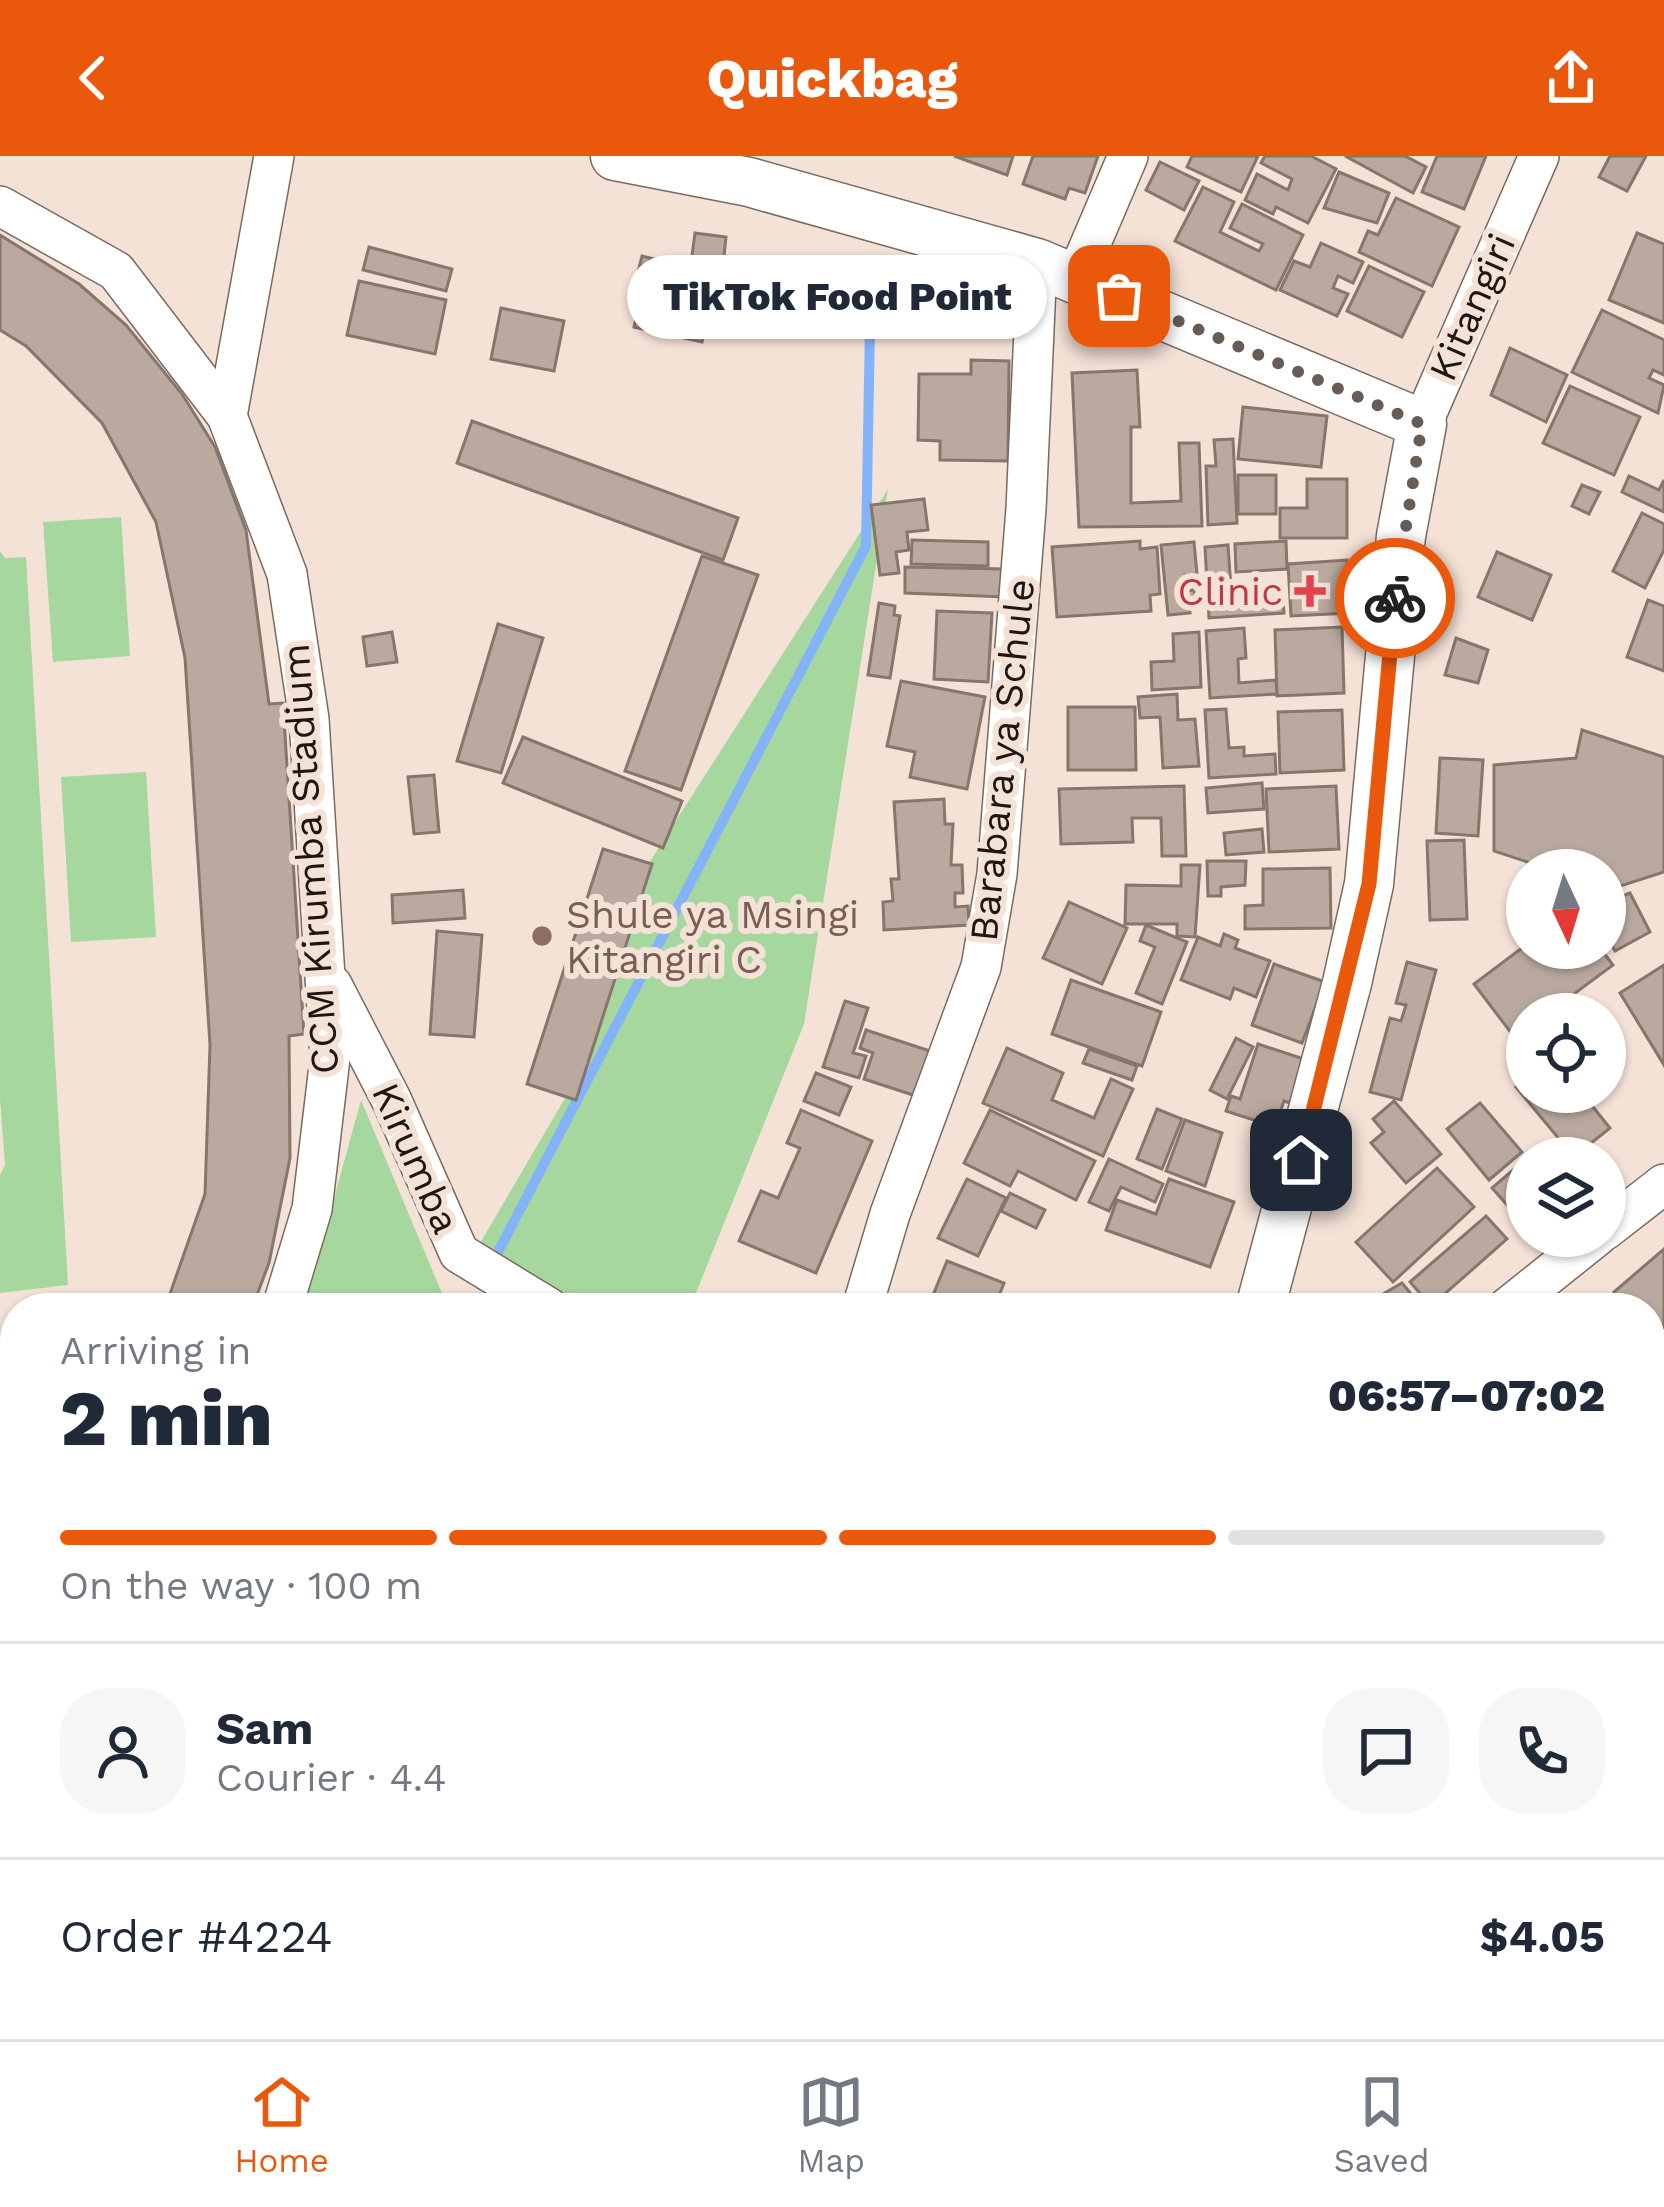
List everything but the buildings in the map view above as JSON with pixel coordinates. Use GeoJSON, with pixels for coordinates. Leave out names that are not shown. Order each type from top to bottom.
{"type":"FeatureCollection","features":[{"type":"Feature","properties":{"kind":"main road"},"geometry":{"type":"LineString","coordinates":[[615,156],[748,182],[1057,271],[1422,424]]}},
{"type":"Feature","properties":{"kind":"main road","name":"Kitangiri"},"geometry":{"type":"LineString","coordinates":[[1264,1293],[1348,983],[1369,884],[1401,536],[1422,424]]}},
{"type":"Feature","properties":{"kind":"street"},"geometry":{"type":"LineString","coordinates":[[227,416],[274,156]]}},
{"type":"Feature","properties":{"kind":"street"},"geometry":{"type":"LineString","coordinates":[[1057,271],[1128,156]]}},
{"type":"Feature","properties":{"kind":"street","name":"Kitangiri"},"geometry":{"type":"LineString","coordinates":[[1422,424],[1539,156]]}},
{"type":"Feature","properties":{"kind":"street","name":"CCM Kirumba Stadium"},"geometry":{"type":"LineString","coordinates":[[0,206],[116,271],[227,416],[287,574],[309,719],[330,1058],[312,1209],[287,1293]]}},
{"type":"Feature","properties":{"kind":"street","name":"Barabara ya Schule"},"geometry":{"type":"LineString","coordinates":[[866,1293],[890,1214],[981,967],[997,874],[1024,533],[1057,271]]}},
{"type":"Feature","properties":{"kind":"street","name":"Kirumba"},"geometry":{"type":"LineString","coordinates":[[324,969],[392,1101],[459,1253],[524,1293]]}},
{"type":"Feature","properties":{"kind":"street"},"geometry":{"type":"LineString","coordinates":[[1626,1214],[1664,1184]]}},
{"type":"Feature","properties":{"kind":"street"},"geometry":{"type":"LineString","coordinates":[[1526,1293],[1571,1257]]}},
{"type":"Feature","properties":{"kind":"green space"},"geometry":{"type":"Polygon","coordinates":[[[888,489],[804,1024],[696,1293],[564,1293],[472,1257],[585,1064],[649,863],[888,489]]]}},
{"type":"Feature","properties":{"kind":"green space"},"geometry":{"type":"Polygon","coordinates":[[[121,517],[130,656],[53,662],[43,522],[121,517]]]}},
{"type":"Feature","properties":{"kind":"green space"},"geometry":{"type":"Polygon","coordinates":[[[0,551],[5,558],[26,557],[68,1285],[0,1293],[0,1175],[5,1165],[0,1099],[0,551]]]}},
{"type":"Feature","properties":{"kind":"green space"},"geometry":{"type":"Polygon","coordinates":[[[146,772],[156,937],[71,942],[61,777],[146,772]]]}},
{"type":"Feature","properties":{"kind":"green space"},"geometry":{"type":"Polygon","coordinates":[[[361,1100],[442,1293],[308,1293],[361,1100]]]}},
{"type":"Feature","properties":{"kind":"waterway"},"geometry":{"type":"LineString","coordinates":[[499,1250],[866,546],[871,271]]}},
{"type":"Feature","properties":{"kind":"way so far"},"geometry":{"type":"LineString","coordinates":[[1119,296],[1422,424],[1395,598]]}},
{"type":"Feature","properties":{"kind":"place","name":"TikTok Food Point"},"geometry":{"type":"Point","coordinates":[1119,296]}},
{"type":"Feature","properties":{"kind":"place","name":"Clinic"},"geometry":{"type":"Point","coordinates":[1310,591]}},
{"type":"Feature","properties":{"kind":"place","name":"Shule ya Msingi Kitangiri C"},"geometry":{"type":"Point","coordinates":[542,936]}},
{"type":"Feature","properties":{"kind":"route"},"geometry":{"type":"LineString","coordinates":[[1301,1160],[1369,884],[1395,598]]}}]}
